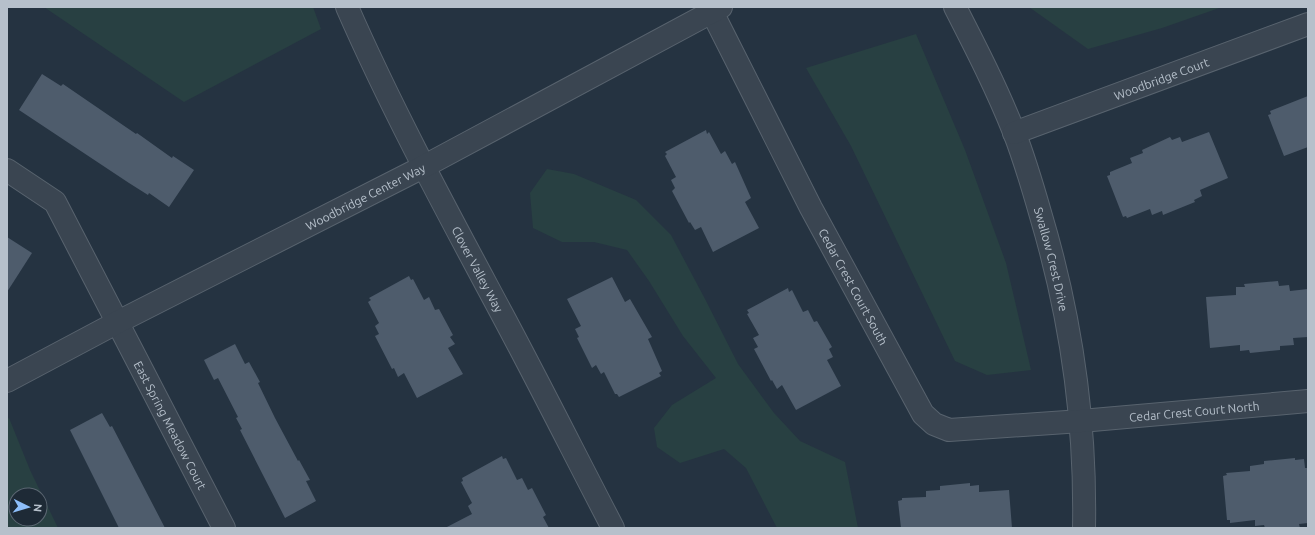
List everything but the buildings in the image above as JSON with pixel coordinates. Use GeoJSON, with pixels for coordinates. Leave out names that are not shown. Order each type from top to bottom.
{"type":"FeatureCollection","features":[{"type":"Feature","properties":{"kind":"street","name":"Clover Valley Way"},"geometry":{"type":"LineString","coordinates":[[347,7],[366,50],[423,167],[500,309],[613,528]]}},
{"type":"Feature","properties":{"kind":"street","name":"Swallow Crest Drive"},"geometry":{"type":"LineString","coordinates":[[955,7],[993,84],[1014,133],[1032,184],[1054,260],[1075,367],[1084,461],[1084,528]]}},
{"type":"Feature","properties":{"kind":"street","name":"Woodbridge Center Way"},"geometry":{"type":"LineString","coordinates":[[7,381],[118,322],[423,167],[717,9]]}},
{"type":"Feature","properties":{"kind":"street","name":"Cedar Crest Court South"},"geometry":{"type":"LineString","coordinates":[[717,9],[811,208],[923,414],[934,424],[950,430],[1081,421]]}},
{"type":"Feature","properties":{"kind":"street","name":"Woodbridge Court"},"geometry":{"type":"LineString","coordinates":[[1014,133],[1308,24]]}},
{"type":"Feature","properties":{"kind":"street","name":"East Spring Meadow Court"},"geometry":{"type":"LineString","coordinates":[[7,170],[55,202],[224,528]]}},
{"type":"Feature","properties":{"kind":"street","name":"Cedar Crest Court North"},"geometry":{"type":"LineString","coordinates":[[1081,421],[1308,401]]}},
{"type":"Feature","properties":{"kind":"green space"},"geometry":{"type":"Polygon","coordinates":[[[44,7],[313,7],[321,29],[184,102],[44,7]]]}},
{"type":"Feature","properties":{"kind":"green space"},"geometry":{"type":"Polygon","coordinates":[[[1029,7],[1222,7],[1162,28],[1088,49],[1029,7]]]}},
{"type":"Feature","properties":{"kind":"green space"},"geometry":{"type":"Polygon","coordinates":[[[916,34],[965,150],[1006,263],[1031,370],[987,375],[955,361],[851,146],[806,68],[916,34]]]}},
{"type":"Feature","properties":{"kind":"green space"},"geometry":{"type":"Polygon","coordinates":[[[547,169],[574,174],[636,200],[671,235],[738,364],[774,413],[800,441],[845,462],[858,528],[777,528],[746,468],[724,449],[680,463],[657,447],[654,428],[672,405],[716,378],[683,336],[649,281],[627,250],[594,242],[562,242],[533,228],[530,193],[547,169]]]}},
{"type":"Feature","properties":{"kind":"green space"},"geometry":{"type":"Polygon","coordinates":[[[9,418],[38,487],[8,487],[8,527],[48,527],[48,507],[58,528],[7,528],[7,419],[9,418]]]}}]}
